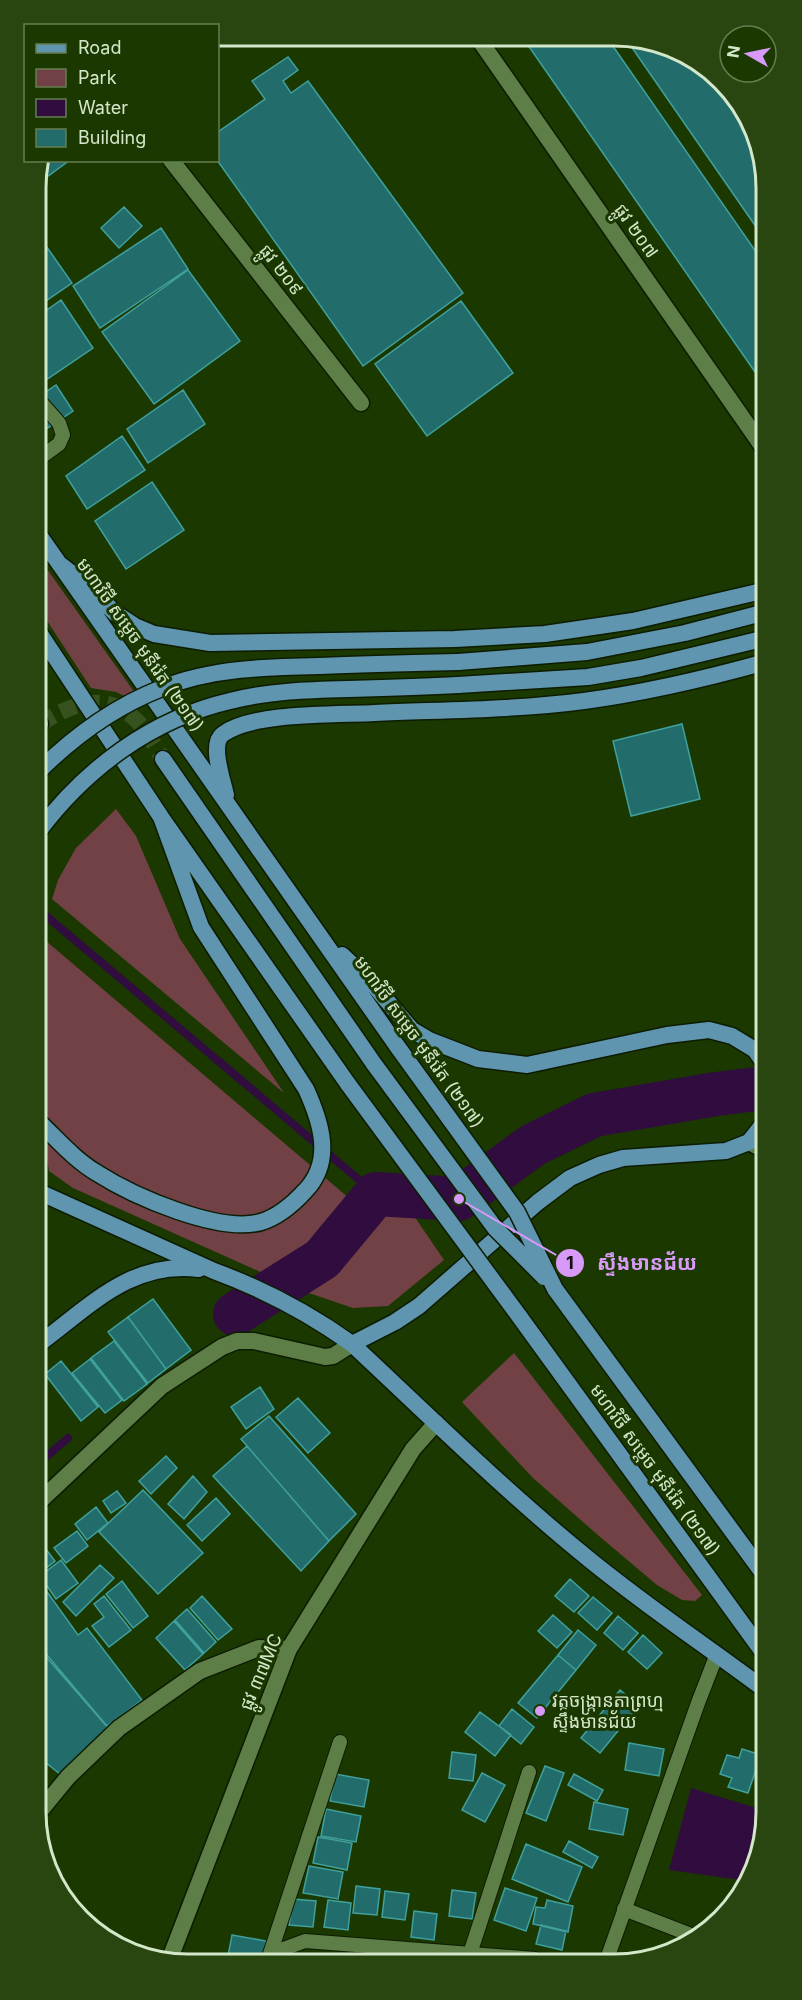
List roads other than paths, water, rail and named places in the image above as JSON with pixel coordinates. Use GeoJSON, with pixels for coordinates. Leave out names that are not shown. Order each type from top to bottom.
{"type":"FeatureCollection","features":[{"type":"Feature","properties":{"kind":"main road","name":"មហាវិថី សម្តេច មុនីរ៉េត (២១៧)"},"geometry":{"type":"LineString","coordinates":[[47,545],[314,930],[517,1212],[555,1289],[755,1563]]}},
{"type":"Feature","properties":{"kind":"main road"},"geometry":{"type":"LineString","coordinates":[[61,565],[88,586],[115,613],[135,626],[154,634],[210,643],[455,639],[545,634],[633,621],[756,592]]}},
{"type":"Feature","properties":{"kind":"main road"},"geometry":{"type":"LineString","coordinates":[[47,764],[94,725],[162,688],[221,672],[266,668],[458,662],[587,652],[685,633],[756,615]]}},
{"type":"Feature","properties":{"kind":"main road"},"geometry":{"type":"LineString","coordinates":[[47,822],[76,788],[110,758],[147,733],[203,709],[231,700],[270,693],[588,677],[641,668],[756,641]]}},
{"type":"Feature","properties":{"kind":"main road","name":"មហាវិថី សម្តេច មុនីរ៉េត (២១៧)"},"geometry":{"type":"LineString","coordinates":[[47,644],[162,817],[348,1084],[755,1641]]}},
{"type":"Feature","properties":{"kind":"main road"},"geometry":{"type":"LineString","coordinates":[[228,804],[216,753],[217,743],[224,733],[248,723],[315,716],[584,701],[649,690],[756,665]]}},
{"type":"Feature","properties":{"kind":"main road"},"geometry":{"type":"LineString","coordinates":[[163,759],[374,1064],[495,1228],[555,1289]]}},
{"type":"Feature","properties":{"kind":"main road"},"geometry":{"type":"LineString","coordinates":[[46,1129],[78,1160],[124,1188],[171,1209],[209,1220],[240,1225],[261,1222],[279,1214],[294,1203],[310,1186],[321,1165],[323,1138],[317,1113],[306,1089],[201,927],[162,817]]}},
{"type":"Feature","properties":{"kind":"main road"},"geometry":{"type":"LineString","coordinates":[[314,930],[371,982],[412,1030],[429,1040],[478,1059],[527,1065],[667,1035],[709,1030],[732,1036],[755,1049]]}},
{"type":"Feature","properties":{"kind":"main road"},"geometry":{"type":"LineString","coordinates":[[352,1344],[395,1322],[419,1306],[538,1202],[570,1178],[623,1158],[726,1151],[754,1144]]}},
{"type":"Feature","properties":{"kind":"main road"},"geometry":{"type":"LineString","coordinates":[[46,1195],[237,1280],[320,1321],[352,1344],[533,1512],[585,1556],[642,1601],[755,1683]]}},
{"type":"Feature","properties":{"kind":"main road"},"geometry":{"type":"LineString","coordinates":[[46,1338],[123,1282],[155,1270],[181,1267],[214,1271]]}},
{"type":"Feature","properties":{"kind":"street","name":"ផ្លូវ ២០៧"},"geometry":{"type":"LineString","coordinates":[[484,46],[756,437]]}},
{"type":"Feature","properties":{"kind":"street","name":"ផ្លូវ ២០៩"},"geometry":{"type":"LineString","coordinates":[[173,162],[361,403]]}},
{"type":"Feature","properties":{"kind":"street"},"geometry":{"type":"LineString","coordinates":[[46,1495],[162,1386],[222,1347],[237,1341],[254,1341],[325,1357],[333,1356],[352,1344]]}},
{"type":"Feature","properties":{"kind":"street","name":"ផ្លូវ ៣៧MC"},"geometry":{"type":"LineString","coordinates":[[172,1952],[290,1649],[413,1449],[436,1423]]}},
{"type":"Feature","properties":{"kind":"street"},"geometry":{"type":"LineString","coordinates":[[46,1804],[68,1777],[119,1728],[200,1671],[259,1648],[290,1649]]}},
{"type":"Feature","properties":{"kind":"lane"},"geometry":{"type":"LineString","coordinates":[[47,409],[59,423],[63,435],[60,444],[47,453]]}},
{"type":"Feature","properties":{"kind":"lane"},"geometry":{"type":"LineString","coordinates":[[609,1954],[717,1654]]}},
{"type":"Feature","properties":{"kind":"lane"},"geometry":{"type":"LineString","coordinates":[[270,1954],[340,1742]]}},
{"type":"Feature","properties":{"kind":"lane"},"geometry":{"type":"LineString","coordinates":[[470,1954],[529,1772]]}},
{"type":"Feature","properties":{"kind":"lane"},"geometry":{"type":"LineString","coordinates":[[624,1909],[686,1933]]}},
{"type":"Feature","properties":{"kind":"lane"},"geometry":{"type":"LineString","coordinates":[[276,1954],[305,1941],[438,1954]]}},
{"type":"Feature","properties":{"kind":"water"},"geometry":{"type":"Polygon","coordinates":[[[691,1788],[755,1808],[753,1839],[745,1866],[738,1880],[669,1870],[691,1788]]]}},
{"type":"Feature","properties":{"kind":"waterway"},"geometry":{"type":"LineString","coordinates":[[47,916],[376,1194]]}},
{"type":"Feature","properties":{"kind":"waterway"},"geometry":{"type":"LineString","coordinates":[[235,1314],[322,1259],[376,1194],[459,1199],[533,1145],[594,1115],[755,1089]]}},
{"type":"Feature","properties":{"kind":"waterway"},"geometry":{"type":"LineString","coordinates":[[46,1457],[68,1438]]}},
{"type":"Feature","properties":{"kind":"tunnel"},"geometry":{"type":"LineString","coordinates":[[47,720],[78,705],[104,703],[116,707],[128,713],[140,724],[163,759]]}},
{"type":"Feature","properties":{"kind":"place","name":"ស្ទឹងមានជ័យ"},"geometry":{"type":"Point","coordinates":[459,1199]}},
{"type":"Feature","properties":{"kind":"place","name":"វត្តចង្ក្រានតាព្រហ្ម ស្ទឹងមានជ័យ"},"geometry":{"type":"Point","coordinates":[540,1711]}}]}
